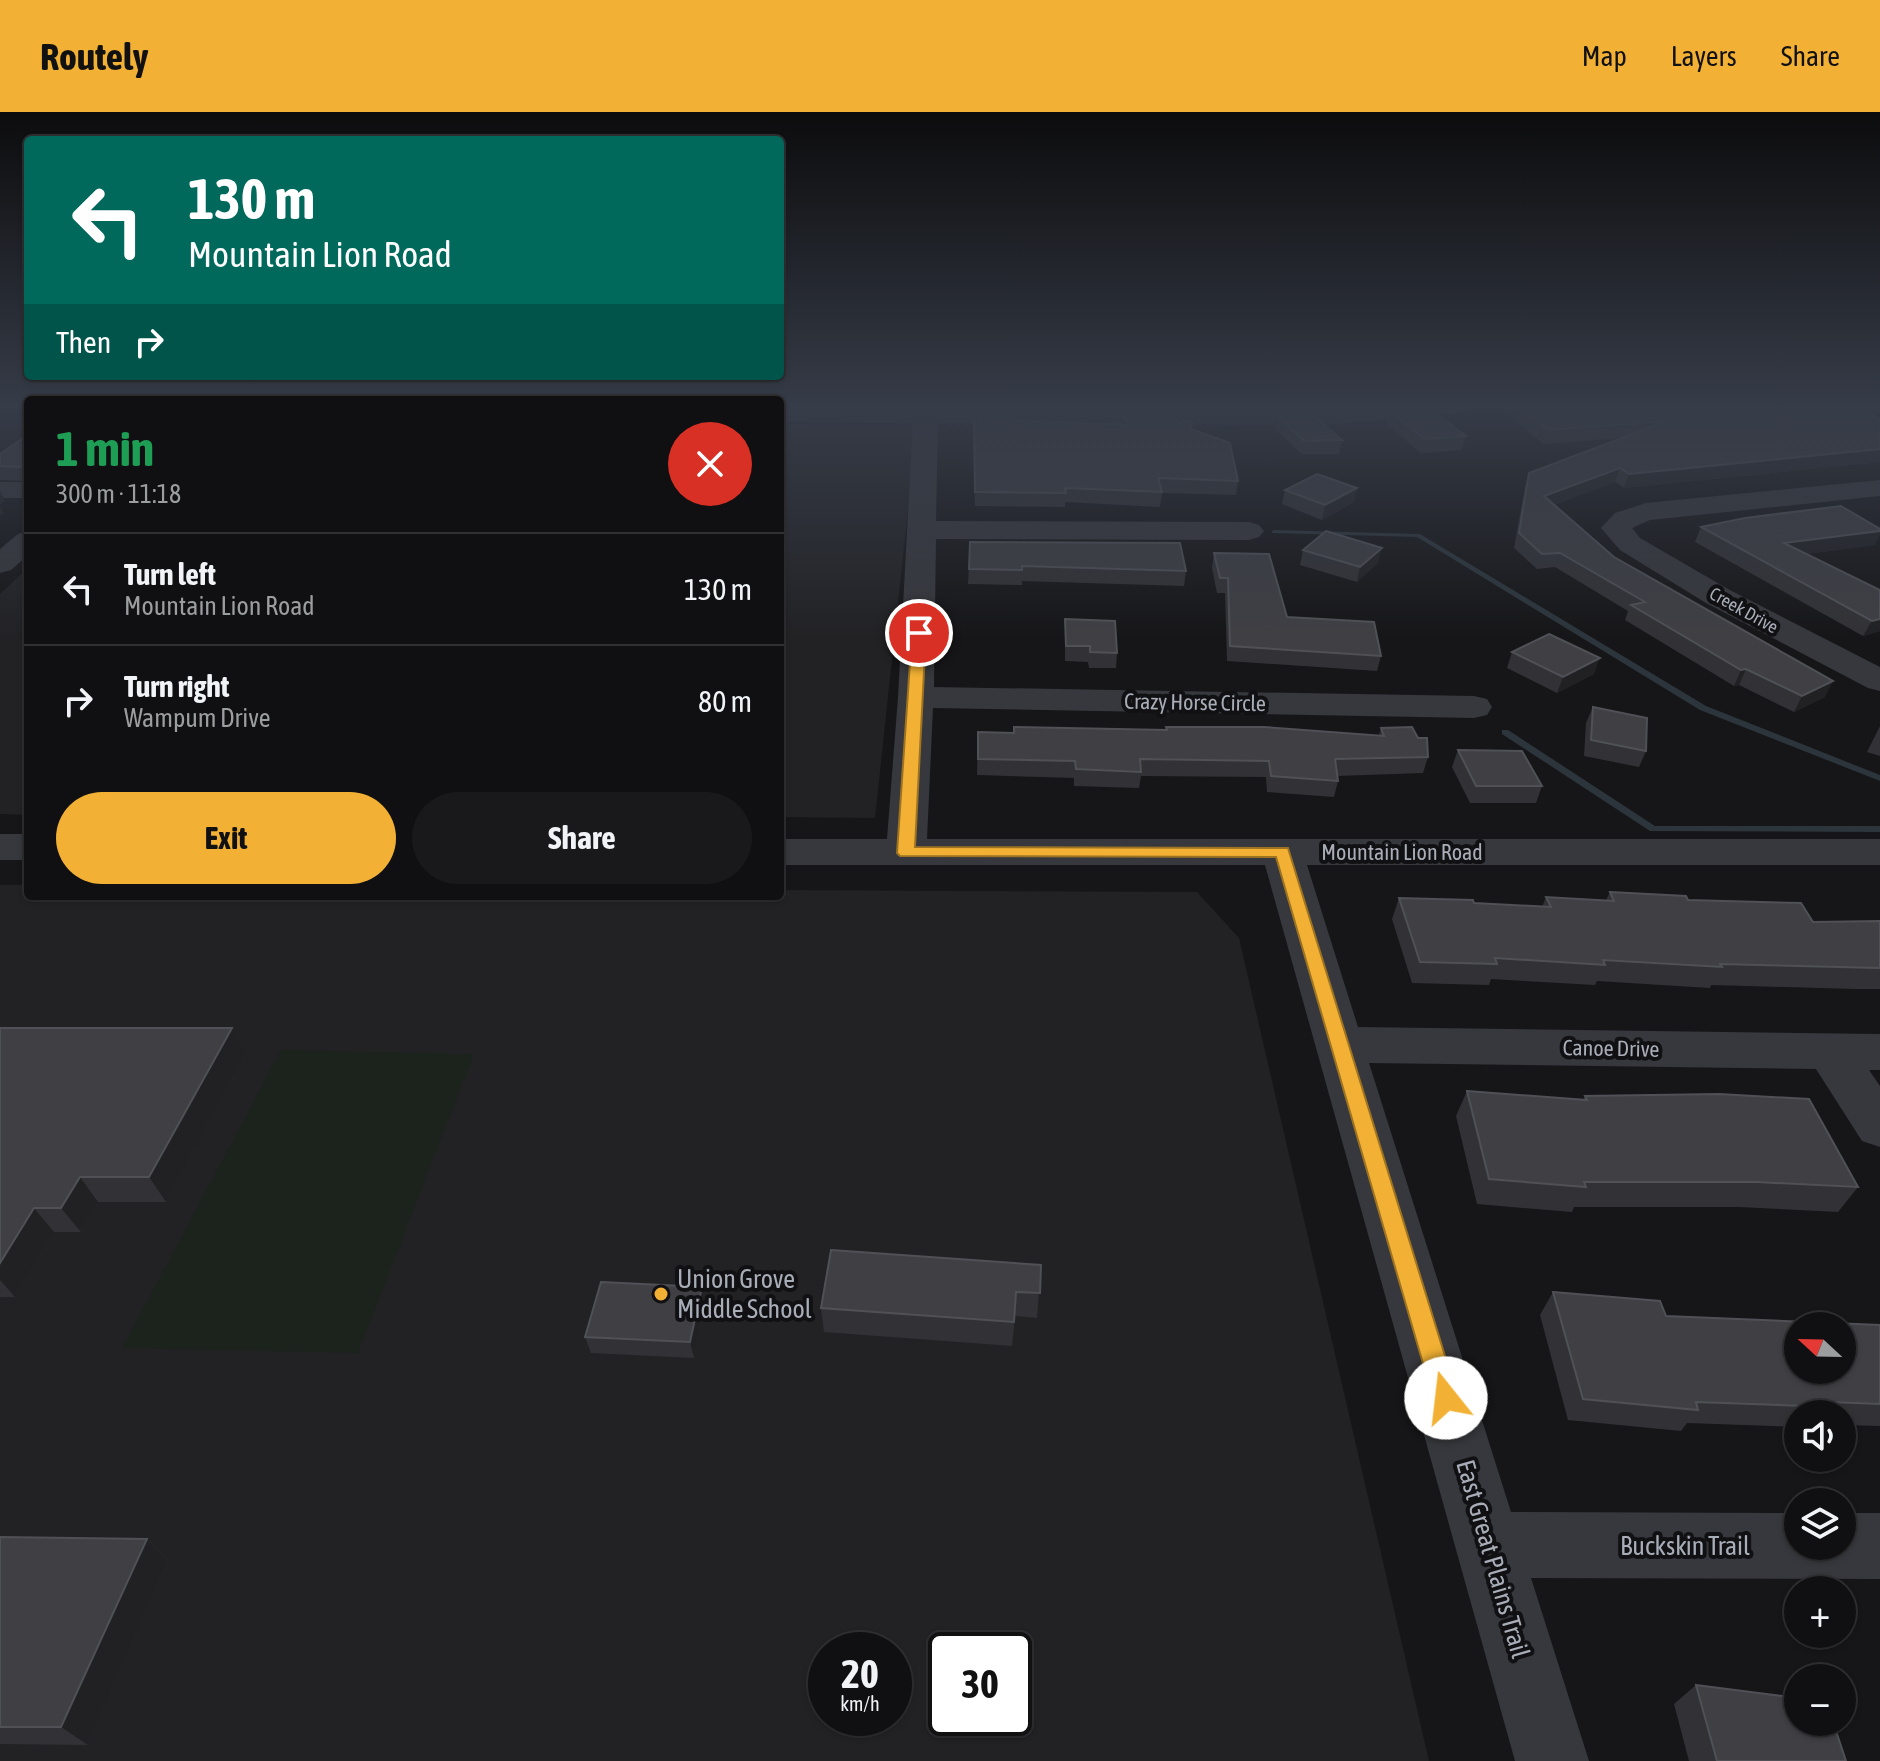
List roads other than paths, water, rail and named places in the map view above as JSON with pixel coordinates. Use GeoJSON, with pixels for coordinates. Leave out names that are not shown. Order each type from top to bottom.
{"type":"FeatureCollection","features":[{"type":"Feature","properties":{"kind":"street"},"geometry":{"type":"LineString","coordinates":[[906,853],[924,484]]}},
{"type":"Feature","properties":{"kind":"street","name":"Creek Drive"},"geometry":{"type":"LineString","coordinates":[[1880,488],[1646,512],[1625,519],[1616,528],[1630,544],[1717,596],[1880,681]]}},
{"type":"Feature","properties":{"kind":"street"},"geometry":{"type":"LineString","coordinates":[[0,490],[24,490]]}},
{"type":"Feature","properties":{"kind":"street"},"geometry":{"type":"LineString","coordinates":[[923,530],[1249,531]]}},
{"type":"Feature","properties":{"kind":"street"},"geometry":{"type":"LineString","coordinates":[[0,564],[24,543]]}},
{"type":"Feature","properties":{"kind":"street","name":"Crazy Horse Circle"},"geometry":{"type":"LineString","coordinates":[[916,697],[1474,707]]}},
{"type":"Feature","properties":{"kind":"street"},"geometry":{"type":"LineString","coordinates":[[0,847],[24,847]]}},
{"type":"Feature","properties":{"kind":"street","name":"East Great Plains Trail"},"geometry":{"type":"LineString","coordinates":[[1282,851],[1552,1761]]}},
{"type":"Feature","properties":{"kind":"street","name":"Mountain Lion Road"},"geometry":{"type":"LineString","coordinates":[[784,852],[1880,852]]}},
{"type":"Feature","properties":{"kind":"street","name":"Canoe Drive"},"geometry":{"type":"LineString","coordinates":[[1342,1045],[1880,1052]]}},
{"type":"Feature","properties":{"kind":"street"},"geometry":{"type":"LineString","coordinates":[[1830,1051],[1880,1127]]}},
{"type":"Feature","properties":{"kind":"street","name":"Buckskin Trail"},"geometry":{"type":"LineString","coordinates":[[1489,1545],[1880,1546]]}},
{"type":"Feature","properties":{"kind":"waterway"},"geometry":{"type":"LineString","coordinates":[[1274,532],[1418,535],[1703,708],[1880,778]]}},
{"type":"Feature","properties":{"kind":"waterway"},"geometry":{"type":"LineString","coordinates":[[1505,732],[1653,829],[1880,829]]}},
{"type":"Feature","properties":{"kind":"place","name":"Union Grove Middle School"},"geometry":{"type":"Point","coordinates":[661,1294]}}]}
